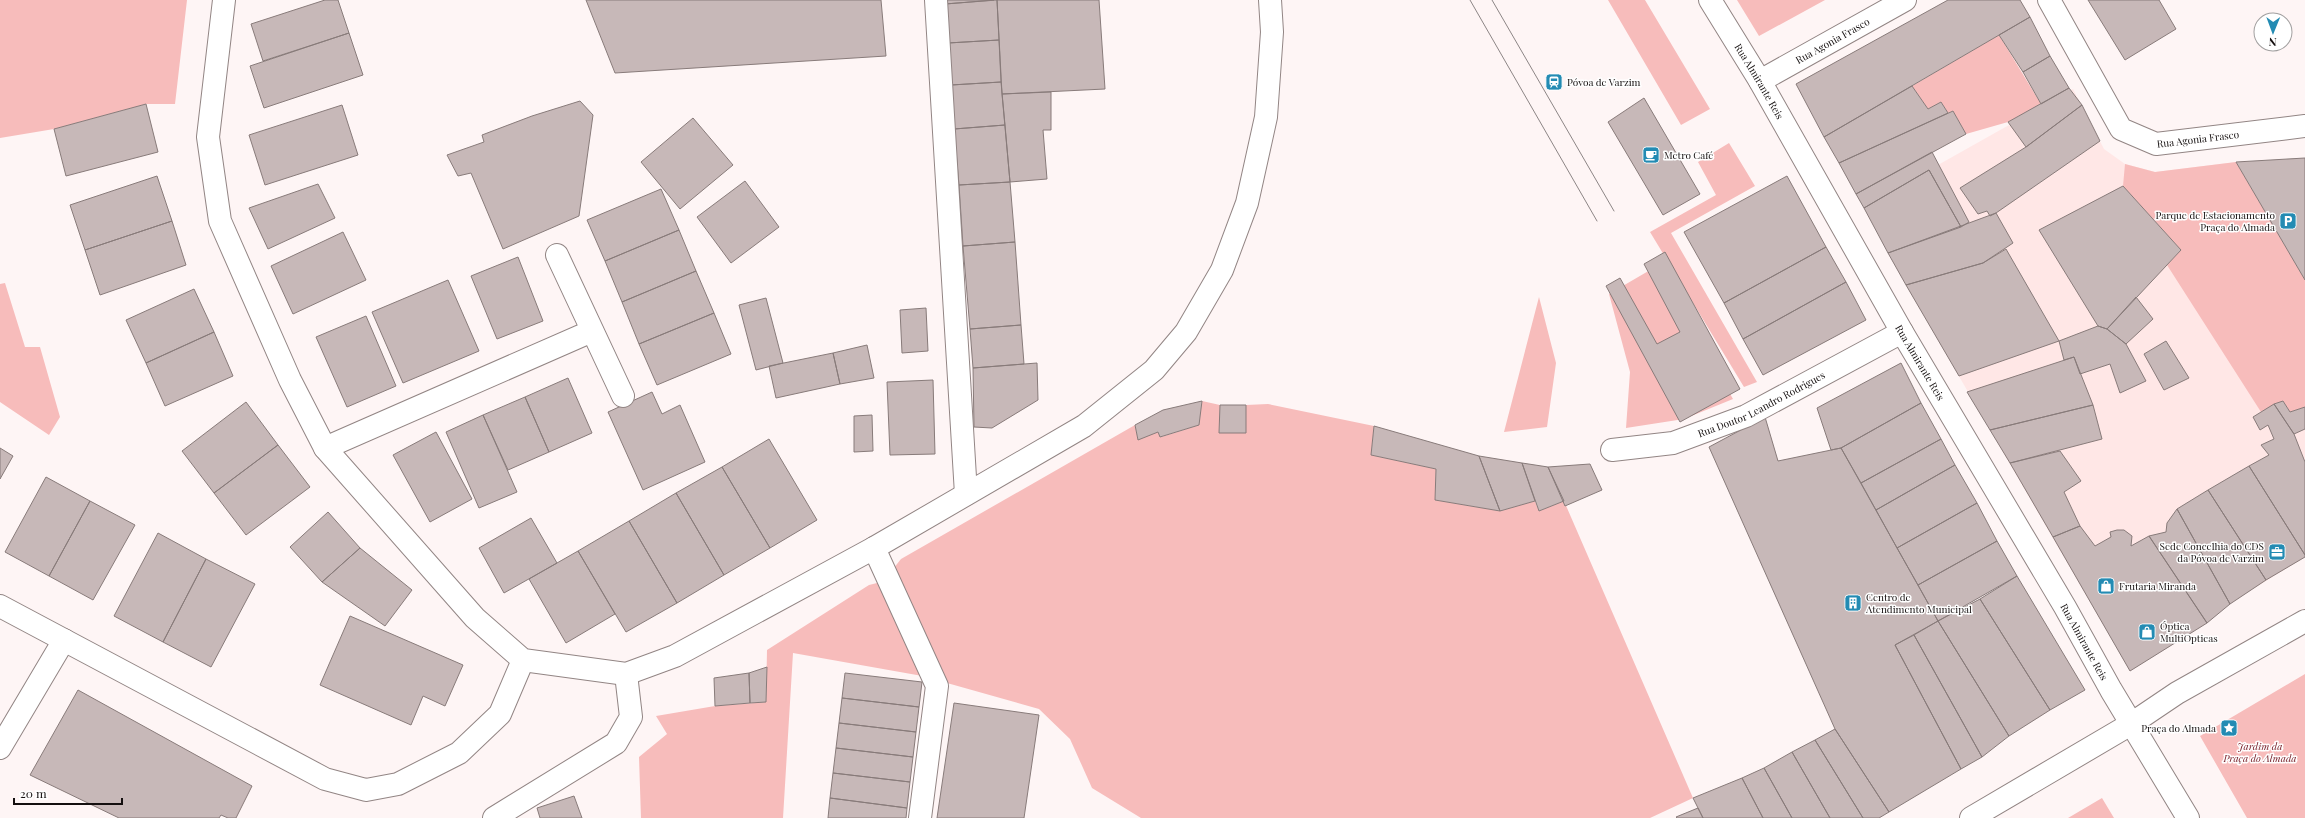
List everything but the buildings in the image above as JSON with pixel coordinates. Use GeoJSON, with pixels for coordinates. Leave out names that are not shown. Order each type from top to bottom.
{"type":"FeatureCollection","features":[{"type":"Feature","properties":{"kind":"street"},"geometry":{"type":"LineString","coordinates":[[224,0],[208,137],[220,221],[290,380],[325,448],[475,618],[523,660],[626,674],[675,656],[874,548],[1084,426],[1154,370],[1186,332],[1222,270],[1247,203],[1266,117],[1272,32],[1270,0]]}},
{"type":"Feature","properties":{"kind":"street"},"geometry":{"type":"LineString","coordinates":[[936,0],[966,494]]}},
{"type":"Feature","properties":{"kind":"street","name":"Rua Almirante Reis"},"geometry":{"type":"LineString","coordinates":[[1710,0],[1760,81],[1902,332],[2065,607],[2131,724]]}},
{"type":"Feature","properties":{"kind":"street","name":"Rua Agonia Frasco"},"geometry":{"type":"LineString","coordinates":[[1760,81],[1905,0]]}},
{"type":"Feature","properties":{"kind":"street","name":"Rua Agonia Frasco"},"geometry":{"type":"LineString","coordinates":[[2050,0],[2121,129],[2156,144],[2305,126]]}},
{"type":"Feature","properties":{"kind":"street"},"geometry":{"type":"LineString","coordinates":[[557,254],[623,396]]}},
{"type":"Feature","properties":{"kind":"street"},"geometry":{"type":"LineString","coordinates":[[325,448],[592,331]]}},
{"type":"Feature","properties":{"kind":"street","name":"Rua Doutor Leandro Rodrigues"},"geometry":{"type":"LineString","coordinates":[[1612,450],[1673,443],[1746,416],[1902,332]]}},
{"type":"Feature","properties":{"kind":"street"},"geometry":{"type":"LineString","coordinates":[[874,548],[937,686],[920,818]]}},
{"type":"Feature","properties":{"kind":"street"},"geometry":{"type":"LineString","coordinates":[[0,606],[325,779],[366,790],[398,784],[459,753],[500,714],[523,660]]}},
{"type":"Feature","properties":{"kind":"street"},"geometry":{"type":"LineString","coordinates":[[1971,818],[2131,724],[2177,693],[2305,621]]}},
{"type":"Feature","properties":{"kind":"street"},"geometry":{"type":"LineString","coordinates":[[0,748],[64,640]]}},
{"type":"Feature","properties":{"kind":"street"},"geometry":{"type":"LineString","coordinates":[[494,818],[616,743],[631,717],[626,674]]}},
{"type":"Feature","properties":{"kind":"street"},"geometry":{"type":"LineString","coordinates":[[2131,724],[2188,818]]}},
{"type":"Feature","properties":{"kind":"shaded area"},"geometry":{"type":"Polygon","coordinates":[[[2073,89],[2104,149],[2125,164],[2155,172],[2236,162],[2305,280],[2305,557],[2230,603],[2207,623],[2130,671],[1906,285],[1929,170],[2073,89]]]}},
{"type":"Feature","properties":{"kind":"green space"},"geometry":{"type":"Polygon","coordinates":[[[0,0],[187,0],[175,104],[146,104],[54,129],[0,138],[0,0]]]}},
{"type":"Feature","properties":{"kind":"green space"},"geometry":{"type":"Polygon","coordinates":[[[1608,0],[1645,0],[1710,109],[1681,125],[1608,0]]]}},
{"type":"Feature","properties":{"kind":"green space"},"geometry":{"type":"Polygon","coordinates":[[[1737,0],[1825,0],[1759,36],[1737,0]]]}},
{"type":"Feature","properties":{"kind":"green space"},"geometry":{"type":"Polygon","coordinates":[[[1999,35],[2041,104],[2008,122],[1966,134],[1953,111],[1948,113],[1941,102],[1928,109],[1912,86],[1999,35]]]}},
{"type":"Feature","properties":{"kind":"green space"},"geometry":{"type":"Polygon","coordinates":[[[1729,143],[1755,186],[1671,233],[1757,382],[1744,387],[1650,232],[1716,195],[1698,162],[1729,143]]]}},
{"type":"Feature","properties":{"kind":"green space"},"geometry":{"type":"Polygon","coordinates":[[[2236,162],[2305,280],[2305,407],[2290,412],[2283,401],[2261,412],[2167,265],[2181,250],[2123,186],[2125,164],[2155,172],[2236,162]]]}},
{"type":"Feature","properties":{"kind":"green space"},"geometry":{"type":"Polygon","coordinates":[[[1657,266],[1733,399],[1684,419],[1626,428],[1630,372],[1609,294],[1657,266]]]}},
{"type":"Feature","properties":{"kind":"green space"},"geometry":{"type":"Polygon","coordinates":[[[5,283],[25,347],[40,347],[60,417],[49,435],[0,402],[0,284],[5,283]]]}},
{"type":"Feature","properties":{"kind":"green space"},"geometry":{"type":"Polygon","coordinates":[[[1539,297],[1556,363],[1547,427],[1504,432],[1539,297]]]}},
{"type":"Feature","properties":{"kind":"green space"},"geometry":{"type":"Polygon","coordinates":[[[1202,401],[1220,405],[1219,433],[1245,433],[1246,405],[1268,404],[1374,426],[1371,455],[1436,469],[1435,500],[1500,511],[1535,501],[1539,511],[1564,501],[1693,798],[1650,818],[1141,818],[1092,788],[1070,739],[1039,709],[947,683],[893,569],[901,559],[1135,425],[1138,439],[1158,432],[1161,437],[1199,425],[1202,401]]]}},
{"type":"Feature","properties":{"kind":"green space"},"geometry":{"type":"Polygon","coordinates":[[[877,583],[884,588],[928,677],[793,653],[783,818],[641,818],[639,757],[667,734],[656,716],[715,706],[766,702],[767,650],[869,585],[877,583]]]}},
{"type":"Feature","properties":{"kind":"green space","name":"Jardim da Praça do Almada"},"geometry":{"type":"Polygon","coordinates":[[[2305,674],[2305,818],[2247,818],[2200,736],[2305,674]]]}},
{"type":"Feature","properties":{"kind":"green space"},"geometry":{"type":"Polygon","coordinates":[[[2102,798],[2114,818],[2068,818],[2102,798]]]}},
{"type":"Feature","properties":{"kind":"tram line"},"geometry":{"type":"LineString","coordinates":[[1470,0],[1597,221]]}},
{"type":"Feature","properties":{"kind":"tram line"},"geometry":{"type":"LineString","coordinates":[[1492,0],[1614,211]]}},
{"type":"Feature","properties":{"kind":"place","name":"Póvoa de Varzim"},"geometry":{"type":"Point","coordinates":[1554,82]}},
{"type":"Feature","properties":{"kind":"place","name":"Metro Café"},"geometry":{"type":"Point","coordinates":[1651,155]}},
{"type":"Feature","properties":{"kind":"place","name":"Parque de Estacionamento Praça do Almada"},"geometry":{"type":"Point","coordinates":[2288,221]}},
{"type":"Feature","properties":{"kind":"place","name":"Sede Concelhia do CDS da Póvoa de Varzim"},"geometry":{"type":"Point","coordinates":[2277,552]}},
{"type":"Feature","properties":{"kind":"place","name":"Frutaria Miranda"},"geometry":{"type":"Point","coordinates":[2106,586]}},
{"type":"Feature","properties":{"kind":"place","name":"Centro de Atendimento Municipal"},"geometry":{"type":"Point","coordinates":[1853,603]}},
{"type":"Feature","properties":{"kind":"place","name":"Óptica MultiOpticas"},"geometry":{"type":"Point","coordinates":[2147,632]}},
{"type":"Feature","properties":{"kind":"place","name":"Praça do Almada"},"geometry":{"type":"Point","coordinates":[2229,728]}}]}
